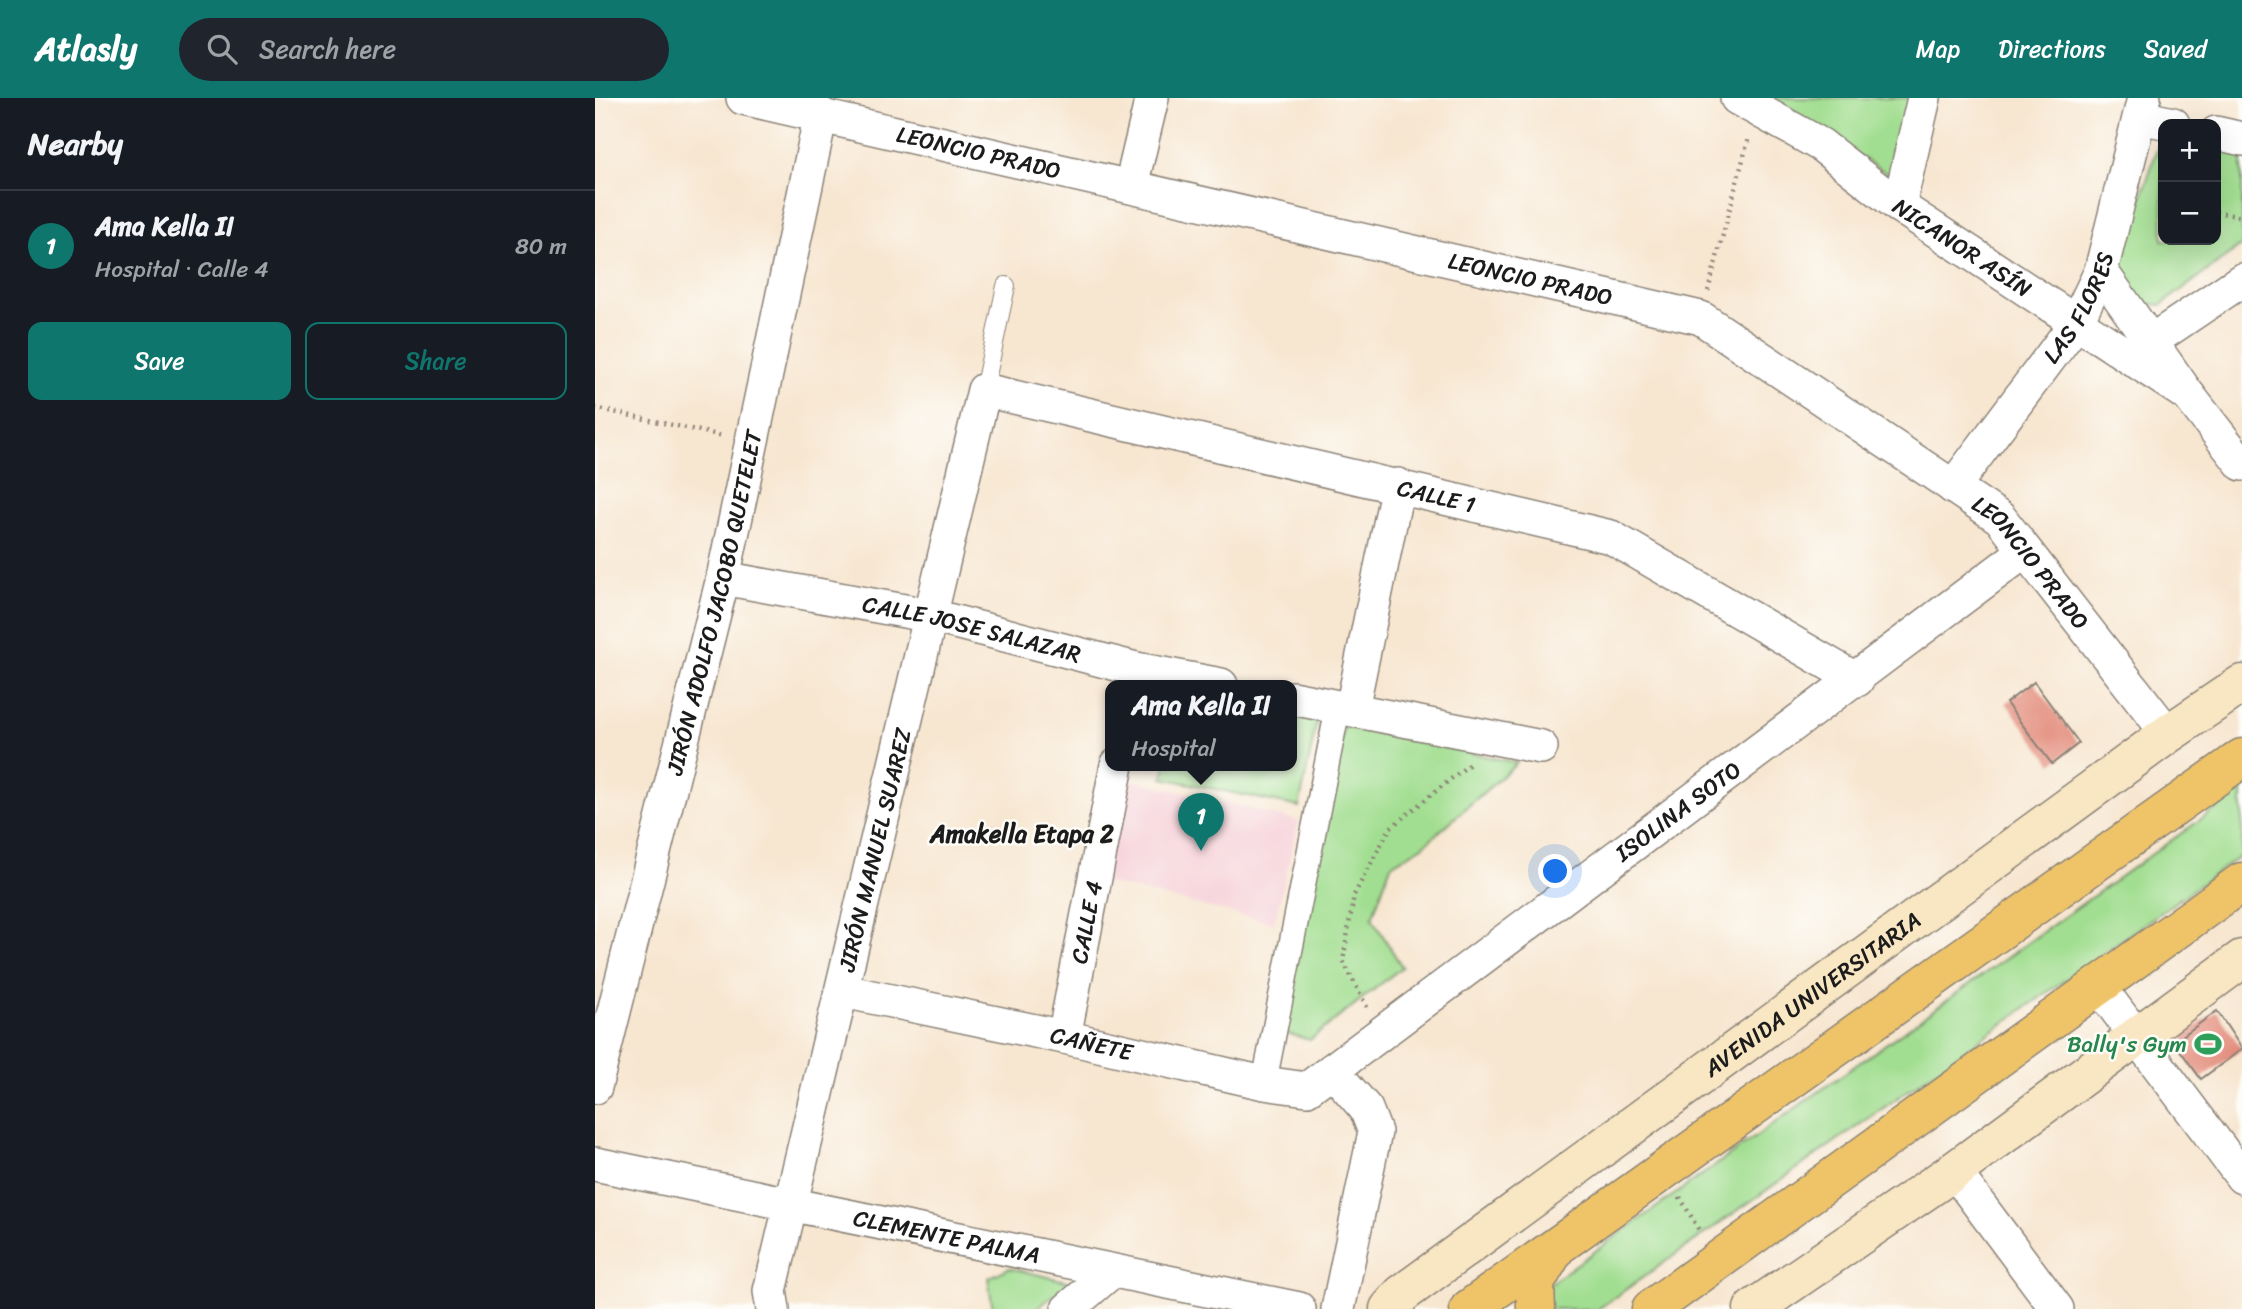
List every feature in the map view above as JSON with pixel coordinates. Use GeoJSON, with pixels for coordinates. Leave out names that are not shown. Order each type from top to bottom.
{"type":"FeatureCollection","features":[{"type":"Feature","properties":{"kind":"main road","name":"AVENIDA UNIVERSITARIA"},"geometry":{"type":"LineString","coordinates":[[1389,1309],[1402,1294],[2168,734],[2242,684]]}},
{"type":"Feature","properties":{"kind":"main road"},"geometry":{"type":"LineString","coordinates":[[1469,1309],[2242,758]]}},
{"type":"Feature","properties":{"kind":"main road"},"geometry":{"type":"LineString","coordinates":[[1651,1309],[2097,984],[2242,882]]}},
{"type":"Feature","properties":{"kind":"main road"},"geometry":{"type":"LineString","coordinates":[[1753,1309],[1954,1171],[2242,959]]}},
{"type":"Feature","properties":{"kind":"main road"},"geometry":{"type":"LineString","coordinates":[[1536,1309],[1535,1283],[1558,1244]]}},
{"type":"Feature","properties":{"kind":"street","name":"LEONCIO PRADO"},"geometry":{"type":"LineString","coordinates":[[743,98],[1701,318],[2000,518],[2168,734]]}},
{"type":"Feature","properties":{"kind":"street"},"geometry":{"type":"LineString","coordinates":[[1131,186],[1152,98]]}},
{"type":"Feature","properties":{"kind":"street"},"geometry":{"type":"LineString","coordinates":[[1899,206],[1924,98]]}},
{"type":"Feature","properties":{"kind":"street","name":"NICANOR ASÍN"},"geometry":{"type":"LineString","coordinates":[[1747,103],[1821,145],[1899,206],[2189,396]]}},
{"type":"Feature","properties":{"kind":"street"},"geometry":{"type":"LineString","coordinates":[[2142,107],[2164,119]]}},
{"type":"Feature","properties":{"kind":"street","name":"LAS FLORES"},"geometry":{"type":"LineString","coordinates":[[1953,487],[2076,323],[2101,271],[2142,107]]}},
{"type":"Feature","properties":{"kind":"street","name":"JIRÓN ADOLFO JACOBO QUETELET"},"geometry":{"type":"LineString","coordinates":[[595,1087],[723,578],[821,114]]}},
{"type":"Feature","properties":{"kind":"street"},"geometry":{"type":"LineString","coordinates":[[2221,134],[2242,139]]}},
{"type":"Feature","properties":{"kind":"street","name":"NICANOR ASÍN"},"geometry":{"type":"LineString","coordinates":[[2101,271],[2189,396],[2242,464]]}},
{"type":"Feature","properties":{"kind":"street"},"geometry":{"type":"LineString","coordinates":[[2150,342],[2242,281]]}},
{"type":"Feature","properties":{"kind":"street","name":"CALLE 1"},"geometry":{"type":"LineString","coordinates":[[984,390],[1611,537],[1857,680]]}},
{"type":"Feature","properties":{"kind":"street","name":"JIRÓN MANUEL SUAREZ"},"geometry":{"type":"LineString","coordinates":[[773,1309],[770,1291],[984,390]]}},
{"type":"Feature","properties":{"kind":"street"},"geometry":{"type":"LineString","coordinates":[[1264,1083],[1345,708],[1398,485]]}},
{"type":"Feature","properties":{"kind":"street","name":"ISOLINA SOTO"},"geometry":{"type":"LineString","coordinates":[[1332,1070],[1857,680],[2025,551]]}},
{"type":"Feature","properties":{"kind":"street","name":"CALLE JOSE SALAZAR"},"geometry":{"type":"LineString","coordinates":[[723,578],[932,617],[1134,677],[1167,680]]}},
{"type":"Feature","properties":{"kind":"street"},"geometry":{"type":"LineString","coordinates":[[1297,699],[1541,747]]}},
{"type":"Feature","properties":{"kind":"street","name":"CALLE 4"},"geometry":{"type":"LineString","coordinates":[[1064,1037],[1116,771]]}},
{"type":"Feature","properties":{"kind":"street"},"geometry":{"type":"LineString","coordinates":[[2097,984],[2242,1177]]}},
{"type":"Feature","properties":{"kind":"street","name":"CAÑETE"},"geometry":{"type":"LineString","coordinates":[[843,991],[1064,1037],[1264,1083],[1307,1089],[1332,1070]]}},
{"type":"Feature","properties":{"kind":"street"},"geometry":{"type":"LineString","coordinates":[[1332,1070],[1366,1109],[1375,1132],[1338,1309]]}},
{"type":"Feature","properties":{"kind":"street","name":"CLEMENTE PALMA"},"geometry":{"type":"LineString","coordinates":[[595,1164],[1299,1309]]}},
{"type":"Feature","properties":{"kind":"street"},"geometry":{"type":"LineString","coordinates":[[1954,1171],[2056,1309]]}},
{"type":"Feature","properties":{"kind":"street"},"geometry":{"type":"LineString","coordinates":[[1068,1309],[1112,1272]]}},
{"type":"Feature","properties":{"kind":"lane"},"geometry":{"type":"LineString","coordinates":[[984,390],[1006,286]]}},
{"type":"Feature","properties":{"kind":"path"},"geometry":{"type":"LineString","coordinates":[[1701,318],[1747,103]]}},
{"type":"Feature","properties":{"kind":"path"},"geometry":{"type":"LineString","coordinates":[[2221,213],[2242,217]]}},
{"type":"Feature","properties":{"kind":"path"},"geometry":{"type":"LineString","coordinates":[[595,408],[751,442]]}},
{"type":"Feature","properties":{"kind":"path"},"geometry":{"type":"LineString","coordinates":[[1380,1033],[1343,961],[1354,895],[1390,828],[1500,740]]}},
{"type":"Feature","properties":{"kind":"path"},"geometry":{"type":"LineString","coordinates":[[1664,1169],[1716,1261]]}},
{"type":"Feature","properties":{"kind":"shaded area"},"geometry":{"type":"Polygon","coordinates":[[[1128,779],[1299,821],[1274,923],[1103,882],[1128,779]]]}},
{"type":"Feature","properties":{"kind":"green space"},"geometry":{"type":"Polygon","coordinates":[[[1762,98],[1911,98],[1892,176],[1762,98]]]}},
{"type":"Feature","properties":{"kind":"green space"},"geometry":{"type":"Polygon","coordinates":[[[2221,144],[2242,148],[2242,245],[2161,305],[2108,300],[2158,146],[2158,245],[2221,245],[2221,144]]]}},
{"type":"Feature","properties":{"kind":"green space"},"geometry":{"type":"Polygon","coordinates":[[[1297,717],[1317,721],[1299,807],[1163,778],[1165,771],[1297,771],[1297,717]]]}},
{"type":"Feature","properties":{"kind":"green space"},"geometry":{"type":"Polygon","coordinates":[[[1344,726],[1517,763],[1423,846],[1391,865],[1372,918],[1402,967],[1310,1040],[1282,1032],[1344,726]]]}},
{"type":"Feature","properties":{"kind":"green space"},"geometry":{"type":"Polygon","coordinates":[[[2242,790],[2242,855],[1598,1309],[1514,1309],[2242,790]]]}},
{"type":"Feature","properties":{"kind":"green space"},"geometry":{"type":"Polygon","coordinates":[[[1009,1268],[1071,1282],[1036,1309],[993,1309],[988,1278],[1009,1268]]]}},
{"type":"Feature","properties":{"kind":"building"},"geometry":{"type":"Polygon","coordinates":[[[2034,682],[2079,743],[2052,764],[2006,703],[2034,682]]]}},
{"type":"Feature","properties":{"kind":"building","name":"Bally's Gym"},"geometry":{"type":"Polygon","coordinates":[[[2217,1011],[2242,1049],[2201,1079],[2174,1042],[2217,1011]]]}},
{"type":"Feature","properties":{"kind":"place","name":"Ama Kella II"},"geometry":{"type":"Point","coordinates":[1201,851]}},
{"type":"Feature","properties":{"kind":"place","name":"Bally's Gym"},"geometry":{"type":"Point","coordinates":[2208,1044]}},
{"type":"Feature","properties":{"kind":"district","name":"Amakella Etapa 2"},"geometry":{"type":"Point","coordinates":[1022,834]}}]}
